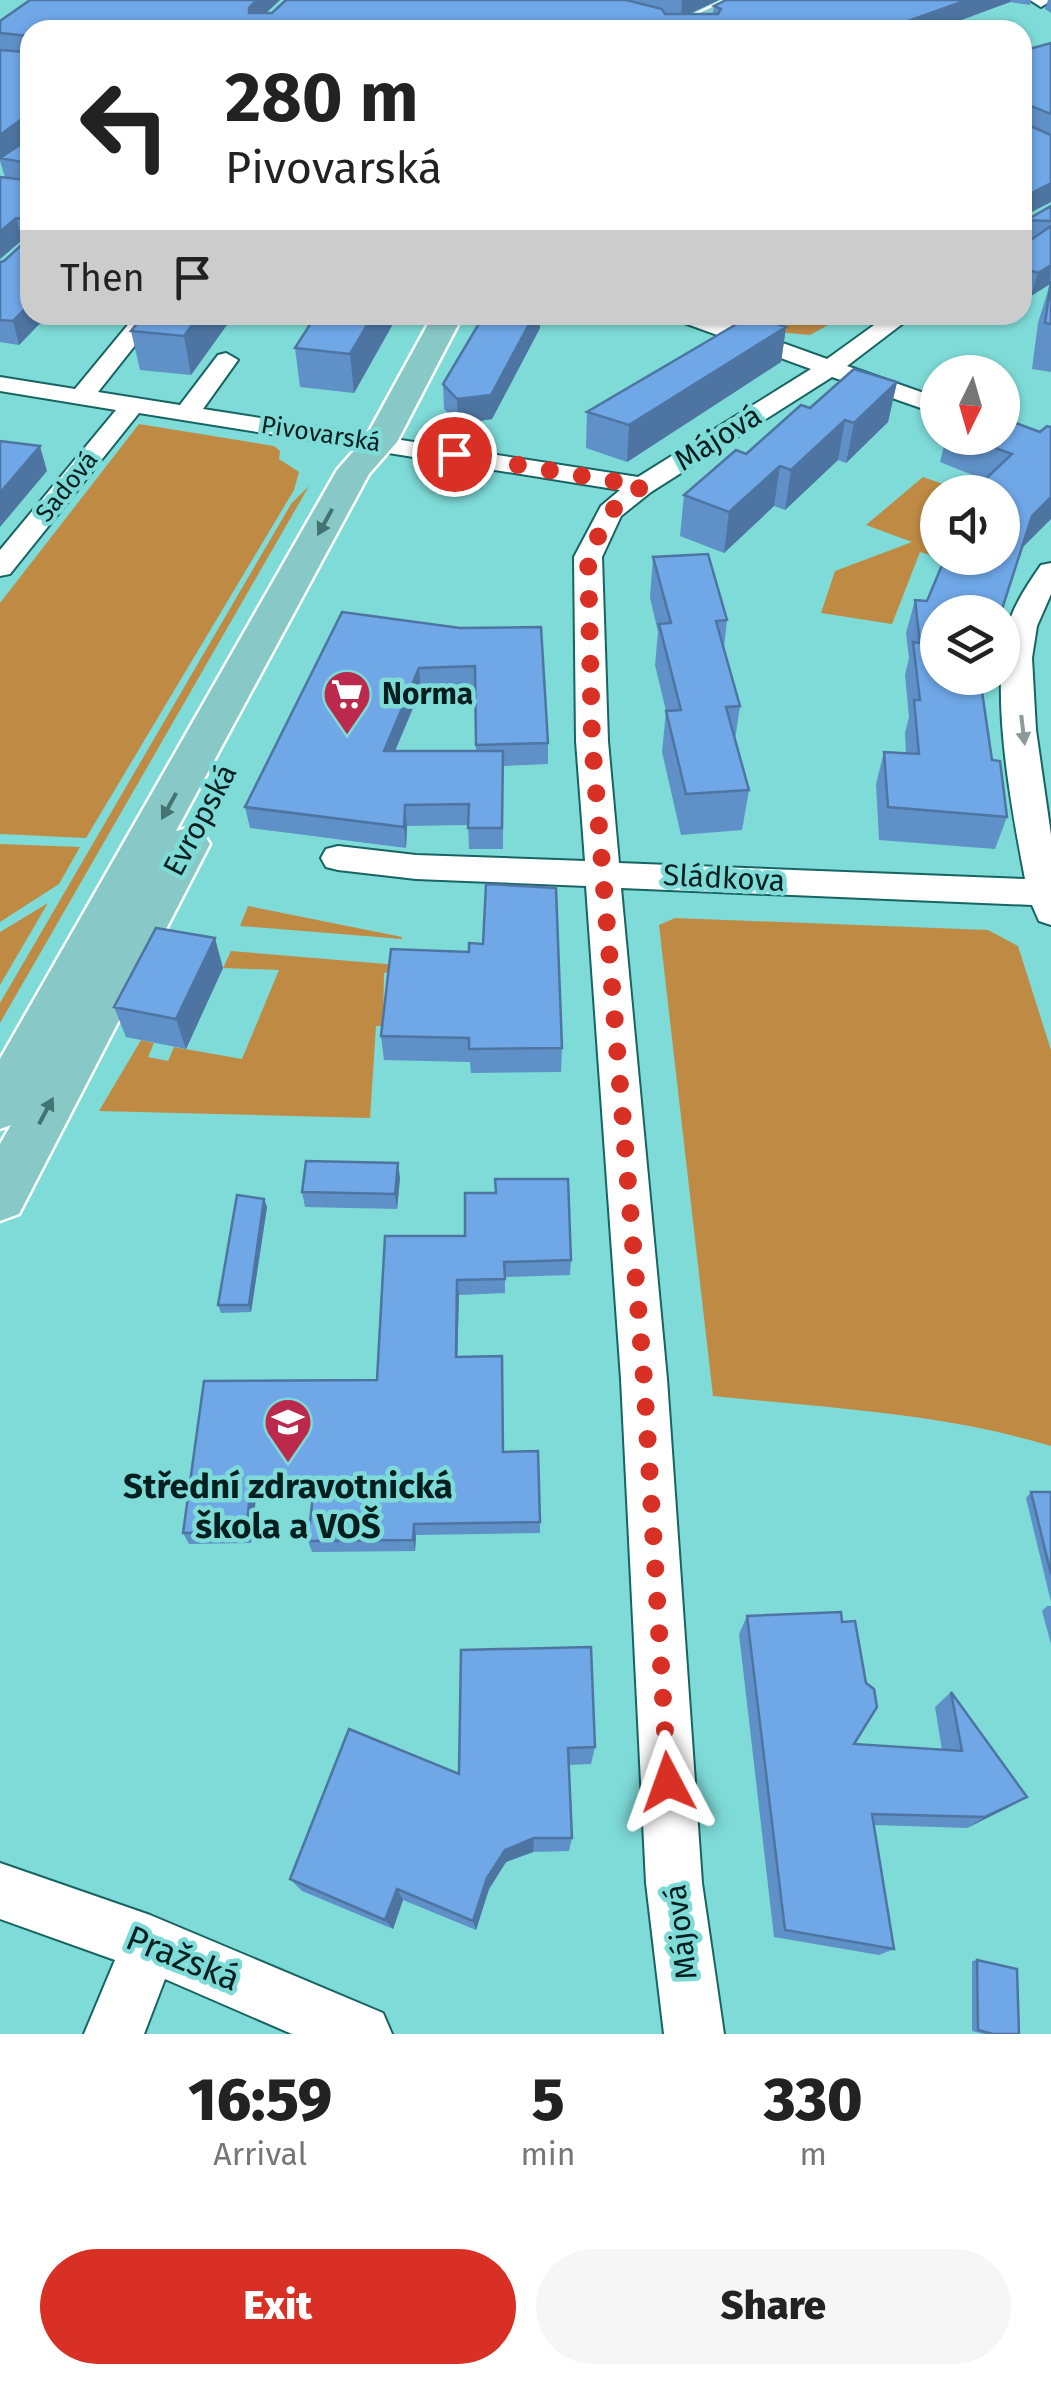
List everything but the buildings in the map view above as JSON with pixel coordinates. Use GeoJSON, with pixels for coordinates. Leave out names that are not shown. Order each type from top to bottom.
{"type":"FeatureCollection","features":[{"type":"Feature","properties":{"kind":"main road"},"geometry":{"type":"LineString","coordinates":[[698,20],[745,0]]}},
{"type":"Feature","properties":{"kind":"main road","name":"Evropská"},"geometry":{"type":"LineString","coordinates":[[0,1107],[354,470],[380,442],[443,325]]}},
{"type":"Feature","properties":{"kind":"main road","name":"Evropská"},"geometry":{"type":"LineString","coordinates":[[0,1197],[388,468],[380,442]]}},
{"type":"Feature","properties":{"kind":"street"},"geometry":{"type":"LineString","coordinates":[[82,396],[140,325]]}},
{"type":"Feature","properties":{"kind":"street"},"geometry":{"type":"LineString","coordinates":[[712,325],[920,400]]}},
{"type":"Feature","properties":{"kind":"street","name":"Májová"},"geometry":{"type":"LineString","coordinates":[[694,2034],[674,1883],[644,1379],[592,741],[588,557],[610,512],[642,486],[831,367],[889,325]]}},
{"type":"Feature","properties":{"kind":"street"},"geometry":{"type":"LineString","coordinates":[[187,413],[226,360]]}},
{"type":"Feature","properties":{"kind":"street","name":"Pivovarská"},"geometry":{"type":"LineString","coordinates":[[0,384],[642,486]]}},
{"type":"Feature","properties":{"kind":"street","name":"Sadová"},"geometry":{"type":"LineString","coordinates":[[0,568],[133,405]]}},
{"type":"Feature","properties":{"kind":"street"},"geometry":{"type":"LineString","coordinates":[[1049,899],[1017,680],[1020,633],[1051,571]]}},
{"type":"Feature","properties":{"kind":"street","name":"Sládkova"},"geometry":{"type":"LineString","coordinates":[[338,858],[416,867],[604,873],[1049,899]]}},
{"type":"Feature","properties":{"kind":"street","name":"Pražská"},"geometry":{"type":"LineString","coordinates":[[0,1891],[150,1944],[362,2034]]}},
{"type":"Feature","properties":{"kind":"street"},"geometry":{"type":"LineString","coordinates":[[114,2034],[150,1944]]}},
{"type":"Feature","properties":{"kind":"shaded area"},"geometry":{"type":"Polygon","coordinates":[[[765,325],[828,325],[810,335],[787,333],[765,325]]]}},
{"type":"Feature","properties":{"kind":"shaded area"},"geometry":{"type":"Polygon","coordinates":[[[139,424],[274,446],[280,451],[279,459],[299,472],[294,490],[86,838],[0,834],[0,603],[139,424]]]}},
{"type":"Feature","properties":{"kind":"shaded area"},"geometry":{"type":"Polygon","coordinates":[[[920,480],[920,552],[892,624],[821,613],[835,571],[912,542],[866,525],[920,480]]]}},
{"type":"Feature","properties":{"kind":"shaded area"},"geometry":{"type":"Polygon","coordinates":[[[309,486],[0,1023],[0,1003],[291,504],[309,486]]]}},
{"type":"Feature","properties":{"kind":"shaded area"},"geometry":{"type":"Polygon","coordinates":[[[0,844],[80,847],[59,884],[0,922],[0,844]]]}},
{"type":"Feature","properties":{"kind":"shaded area"},"geometry":{"type":"Polygon","coordinates":[[[48,903],[0,985],[0,932],[48,903]]]}},
{"type":"Feature","properties":{"kind":"shaded area"},"geometry":{"type":"Polygon","coordinates":[[[248,906],[402,937],[402,939],[240,926],[248,906]]]}},
{"type":"Feature","properties":{"kind":"shaded area"},"geometry":{"type":"Polygon","coordinates":[[[675,918],[988,930],[1018,946],[1051,1050],[1051,1446],[926,1419],[713,1396],[659,925],[675,918]]]}},
{"type":"Feature","properties":{"kind":"shaded area"},"geometry":{"type":"Polygon","coordinates":[[[231,951],[398,965],[397,970],[384,973],[383,1026],[376,1026],[370,1118],[99,1111],[141,1040],[154,1043],[148,1057],[168,1061],[174,1047],[242,1059],[279,970],[223,968],[231,951]]]}},
{"type":"Feature","properties":{"kind":"place","name":"Norma"},"geometry":{"type":"Point","coordinates":[347,736]}},
{"type":"Feature","properties":{"kind":"place","name":"Střední zdravotnická škola a VOŠ"},"geometry":{"type":"Point","coordinates":[288,1464]}},
{"type":"Feature","properties":{"kind":"route"},"geometry":{"type":"LineString","coordinates":[[454,454],[642,486],[602,522],[588,557],[592,741],[644,1379],[668,1782]]}}]}
